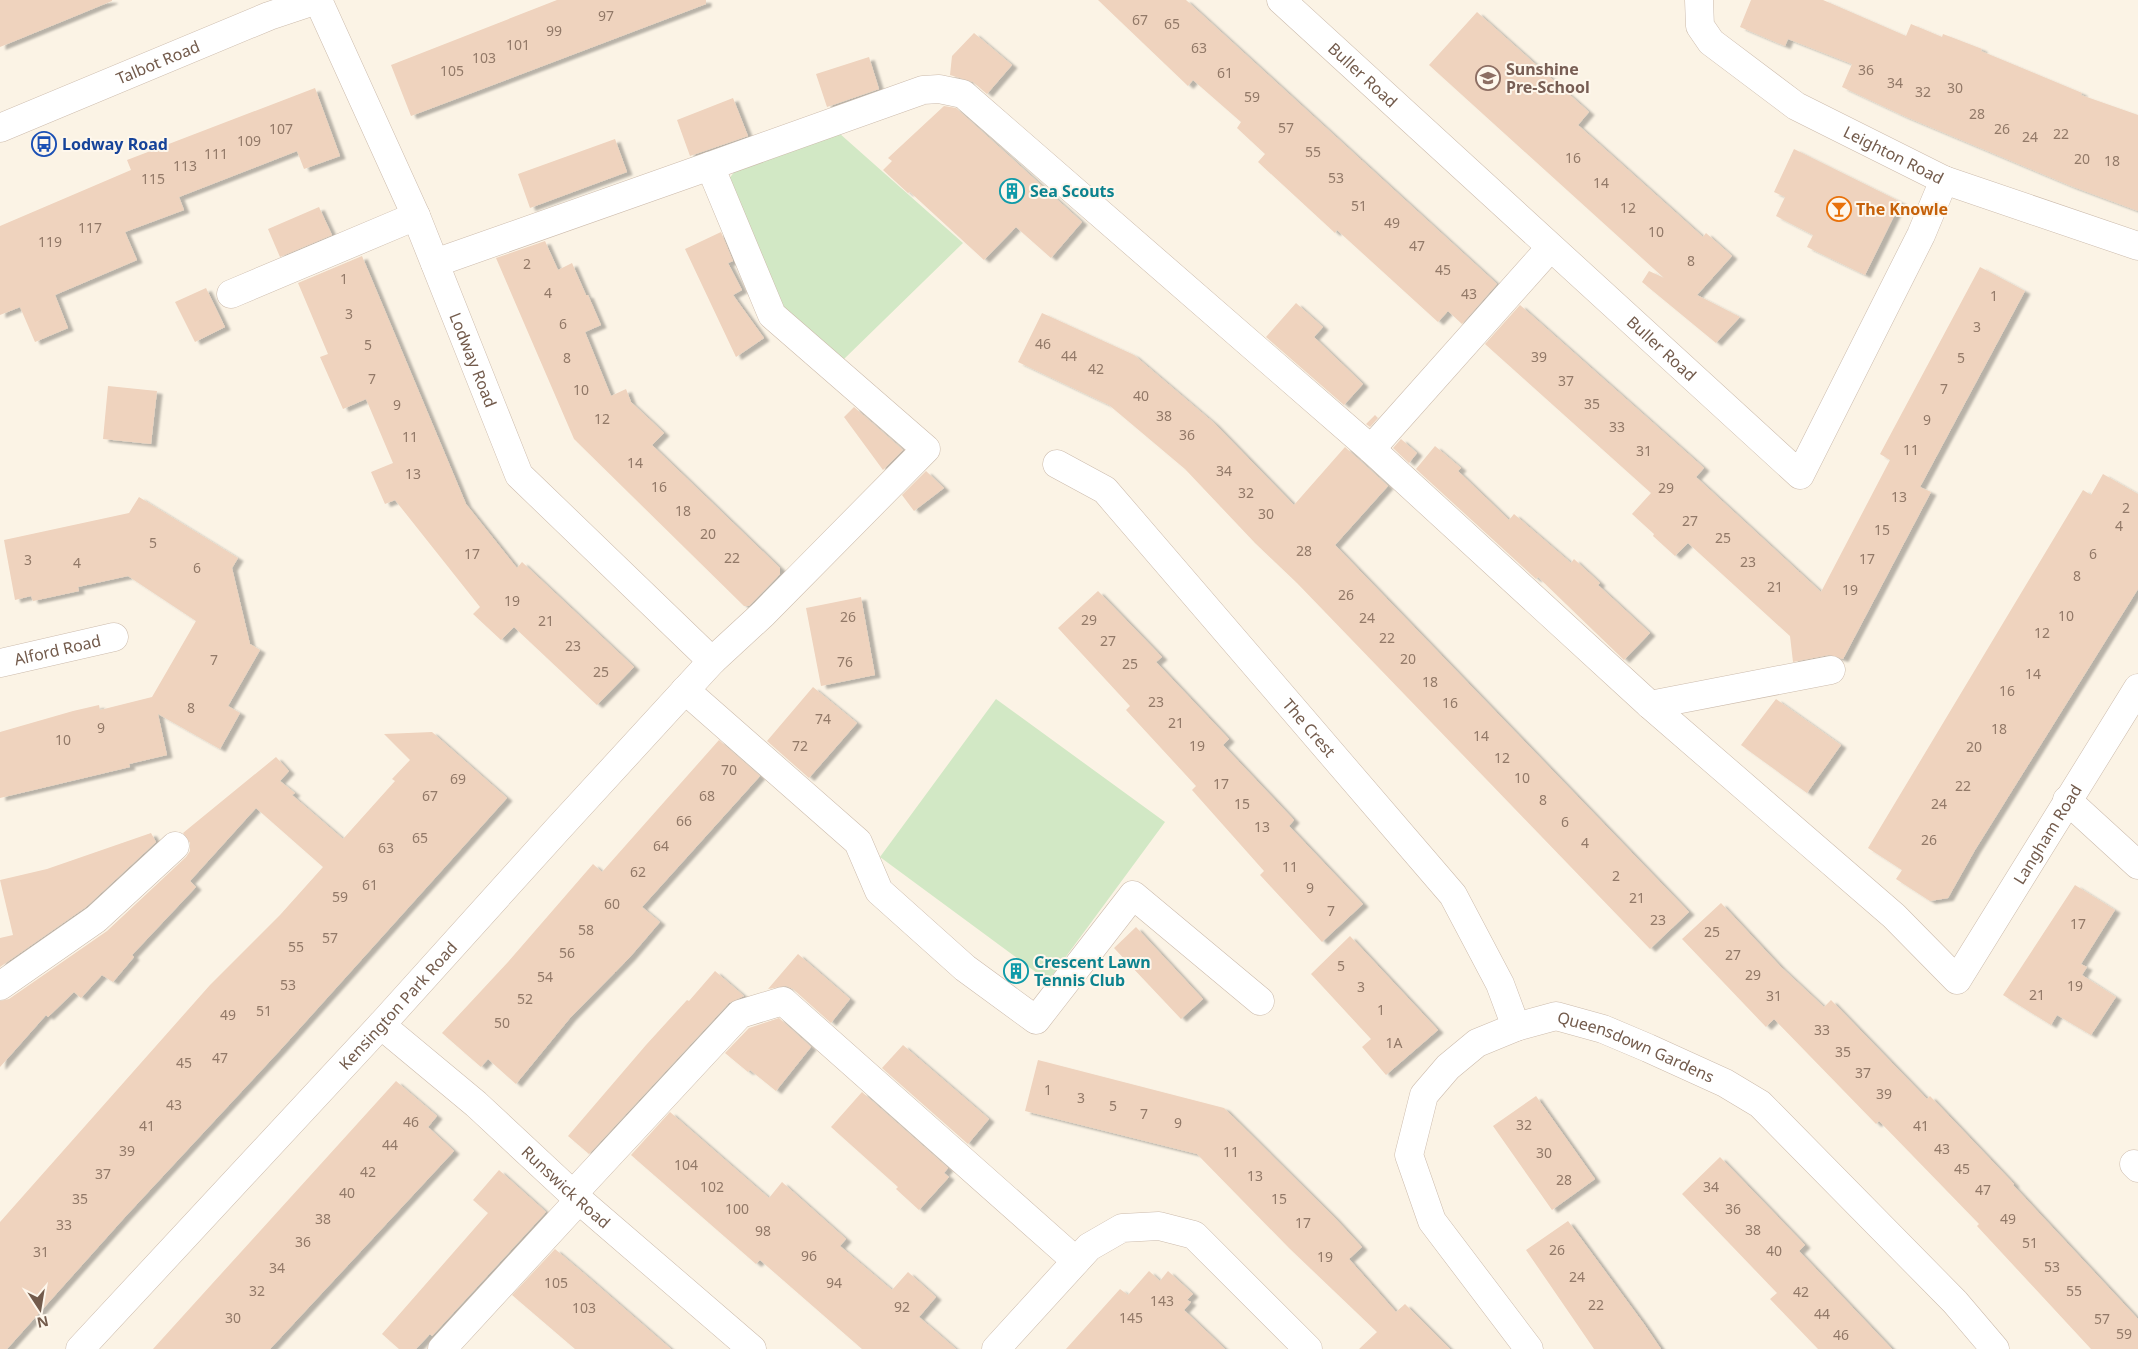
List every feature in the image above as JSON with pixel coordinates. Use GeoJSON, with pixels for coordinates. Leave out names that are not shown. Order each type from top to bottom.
{"type":"FeatureCollection","features":[{"type":"Feature","properties":{"kind":"street","name":"Talbot Road"},"geometry":{"type":"LineString","coordinates":[[0,128],[269,16],[317,0]]}},
{"type":"Feature","properties":{"kind":"street","name":"Lodway Road"},"geometry":{"type":"LineString","coordinates":[[317,0],[416,216],[519,475],[712,661]]}},
{"type":"Feature","properties":{"kind":"street","name":"Buller Road"},"geometry":{"type":"LineString","coordinates":[[1281,0],[1800,475],[1921,235],[1944,180]]}},
{"type":"Feature","properties":{"kind":"street","name":"Leighton Road"},"geometry":{"type":"LineString","coordinates":[[1700,0],[1700,26],[1711,42],[1732,60],[1796,106],[1944,180],[2138,246]]}},
{"type":"Feature","properties":{"kind":"street"},"geometry":{"type":"LineString","coordinates":[[439,273],[710,166],[923,90],[939,89],[962,94],[1371,449],[1650,705],[1831,670]]}},
{"type":"Feature","properties":{"kind":"street","name":"Kensington Park Road"},"geometry":{"type":"LineString","coordinates":[[80,1349],[381,1025],[712,661],[763,614],[926,449],[772,315],[710,166]]}},
{"type":"Feature","properties":{"kind":"street"},"geometry":{"type":"LineString","coordinates":[[231,294],[416,216]]}},
{"type":"Feature","properties":{"kind":"street"},"geometry":{"type":"LineString","coordinates":[[1371,449],[1550,248]]}},
{"type":"Feature","properties":{"kind":"street","name":"The Crest"},"geometry":{"type":"LineString","coordinates":[[1057,464],[1105,490],[1453,895],[1500,984],[1516,1028]]}},
{"type":"Feature","properties":{"kind":"street","name":"Alford Road"},"geometry":{"type":"LineString","coordinates":[[0,664],[114,637]]}},
{"type":"Feature","properties":{"kind":"street","name":"Langham Road"},"geometry":{"type":"LineString","coordinates":[[1650,705],[1894,916],[1957,980],[2138,688]]}},
{"type":"Feature","properties":{"kind":"street"},"geometry":{"type":"LineString","coordinates":[[685,690],[858,842],[879,891],[965,968],[1036,1020],[1133,895],[1260,1001]]}},
{"type":"Feature","properties":{"kind":"street"},"geometry":{"type":"LineString","coordinates":[[2067,800],[2138,865]]}},
{"type":"Feature","properties":{"kind":"street"},"geometry":{"type":"LineString","coordinates":[[0,986],[96,920],[175,846]]}},
{"type":"Feature","properties":{"kind":"street"},"geometry":{"type":"LineString","coordinates":[[442,1349],[740,1014],[784,1001],[1076,1261]]}},
{"type":"Feature","properties":{"kind":"street","name":"Queensdown Gardens"},"geometry":{"type":"LineString","coordinates":[[1529,1349],[1432,1221],[1409,1155],[1424,1095],[1448,1067],[1477,1043],[1516,1028],[1556,1016],[1603,1029],[1725,1084],[1760,1104],[1955,1302],[1995,1349]]}},
{"type":"Feature","properties":{"kind":"street","name":"Runswick Road"},"geometry":{"type":"LineString","coordinates":[[381,1025],[476,1104],[576,1197],[752,1349]]}},
{"type":"Feature","properties":{"kind":"street"},"geometry":{"type":"LineString","coordinates":[[996,1349],[1090,1248],[1122,1228],[1159,1226],[1194,1235],[1308,1349]]}},
{"type":"Feature","properties":{"kind":"green space"},"geometry":{"type":"Polygon","coordinates":[[[839,133],[963,243],[843,360],[780,306],[728,180],[735,171],[839,133]]]}},
{"type":"Feature","properties":{"kind":"green space"},"geometry":{"type":"Polygon","coordinates":[[[996,699],[1165,822],[1048,981],[880,857],[996,699]]]}},
{"type":"Feature","properties":{"kind":"building"},"geometry":{"type":"Polygon","coordinates":[[[0,0],[112,0],[112,1],[0,47],[0,0]]]}},
{"type":"Feature","properties":{"kind":"building"},"geometry":{"type":"Polygon","coordinates":[[[557,0],[706,0],[706,4],[411,116],[391,65],[557,0]]]}},
{"type":"Feature","properties":{"kind":"building"},"geometry":{"type":"Polygon","coordinates":[[[1098,0],[1186,0],[1497,284],[1462,324],[1448,311],[1438,322],[1337,230],[1335,233],[1258,162],[1265,154],[1237,128],[1241,122],[1193,80],[1188,86],[1098,0]]]}},
{"type":"Feature","properties":{"kind":"building"},"geometry":{"type":"Polygon","coordinates":[[[1751,0],[1823,0],[1906,36],[1911,24],[1942,37],[1943,34],[1982,49],[1981,51],[2082,93],[2081,95],[2138,115],[2138,211],[2071,186],[1904,116],[1842,87],[1852,64],[1788,39],[1785,46],[1740,27],[1751,0]]]}},
{"type":"Feature","properties":{"kind":"building"},"geometry":{"type":"Polygon","coordinates":[[[1477,12],[1589,112],[1578,125],[1703,237],[1706,233],[1732,256],[1697,295],[1740,317],[1716,343],[1642,282],[1649,271],[1664,278],[1429,65],[1477,12]]]}},
{"type":"Feature","properties":{"kind":"building"},"geometry":{"type":"Polygon","coordinates":[[[974,33],[1012,65],[987,94],[973,82],[950,75],[952,56],[974,33]]]}},
{"type":"Feature","properties":{"kind":"building"},"geometry":{"type":"Polygon","coordinates":[[[869,57],[879,89],[827,107],[816,74],[869,57]]]}},
{"type":"Feature","properties":{"kind":"building"},"geometry":{"type":"Polygon","coordinates":[[[315,88],[340,156],[304,169],[297,151],[179,197],[184,210],[125,232],[137,260],[55,295],[68,328],[35,342],[20,307],[0,315],[0,226],[131,170],[127,160],[315,88]]]}},
{"type":"Feature","properties":{"kind":"building"},"geometry":{"type":"Polygon","coordinates":[[[733,98],[748,136],[690,156],[677,120],[733,98]]]}},
{"type":"Feature","properties":{"kind":"building"},"geometry":{"type":"Polygon","coordinates":[[[944,106],[956,108],[1082,222],[1051,258],[1016,227],[984,260],[910,192],[908,193],[883,170],[892,161],[888,158],[944,106]]]}},
{"type":"Feature","properties":{"kind":"building"},"geometry":{"type":"Polygon","coordinates":[[[615,139],[627,172],[530,208],[518,174],[615,139]]]}},
{"type":"Feature","properties":{"kind":"building","name":"The Knowle"},"geometry":{"type":"Polygon","coordinates":[[[1794,149],[1901,202],[1865,275],[1807,247],[1813,235],[1776,216],[1785,197],[1774,192],[1794,149]]]}},
{"type":"Feature","properties":{"kind":"building"},"geometry":{"type":"Polygon","coordinates":[[[319,207],[332,235],[280,257],[268,229],[319,207]]]}},
{"type":"Feature","properties":{"kind":"building"},"geometry":{"type":"Polygon","coordinates":[[[721,232],[733,261],[728,263],[742,290],[733,295],[764,338],[736,357],[685,249],[721,232]]]}},
{"type":"Feature","properties":{"kind":"building"},"geometry":{"type":"Polygon","coordinates":[[[545,241],[558,270],[572,263],[601,325],[585,332],[611,396],[626,389],[631,402],[664,433],[652,445],[780,568],[780,574],[749,606],[744,606],[574,439],[496,258],[545,241]]]}},
{"type":"Feature","properties":{"kind":"building"},"geometry":{"type":"Polygon","coordinates":[[[362,256],[466,504],[517,568],[522,562],[634,667],[597,705],[514,627],[501,640],[473,614],[480,607],[395,500],[385,504],[371,472],[393,463],[366,399],[343,409],[320,357],[328,354],[298,283],[362,256]]]}},
{"type":"Feature","properties":{"kind":"building"},"geometry":{"type":"Polygon","coordinates":[[[1980,267],[2025,291],[1920,487],[1931,492],[1843,659],[1829,655],[1793,662],[1790,636],[1688,543],[1675,556],[1653,536],[1654,534],[1632,514],[1651,493],[1485,344],[1520,305],[1704,468],[1696,477],[1821,592],[1890,460],[1880,454],[1980,267]]]}},
{"type":"Feature","properties":{"kind":"building"},"geometry":{"type":"Polygon","coordinates":[[[206,288],[225,327],[195,342],[175,302],[206,288]]]}},
{"type":"Feature","properties":{"kind":"building"},"geometry":{"type":"Polygon","coordinates":[[[1296,303],[1323,327],[1314,337],[1363,384],[1344,405],[1266,337],[1296,303]]]}},
{"type":"Feature","properties":{"kind":"building"},"geometry":{"type":"Polygon","coordinates":[[[1042,313],[1134,355],[1214,423],[1294,505],[1345,447],[1388,486],[1335,545],[1689,912],[1650,949],[1185,469],[1109,405],[1018,362],[1042,313]]]}},
{"type":"Feature","properties":{"kind":"building"},"geometry":{"type":"Polygon","coordinates":[[[108,386],[157,391],[151,444],[103,439],[108,386]]]}},
{"type":"Feature","properties":{"kind":"building"},"geometry":{"type":"Polygon","coordinates":[[[854,407],[903,450],[883,470],[844,417],[854,407]]]}},
{"type":"Feature","properties":{"kind":"building"},"geometry":{"type":"Polygon","coordinates":[[[1375,415],[1378,418],[1370,427],[1366,424],[1375,415]]]}},
{"type":"Feature","properties":{"kind":"building"},"geometry":{"type":"Polygon","coordinates":[[[1401,439],[1417,453],[1409,463],[1393,448],[1401,439]]]}},
{"type":"Feature","properties":{"kind":"building"},"geometry":{"type":"Polygon","coordinates":[[[1435,446],[1461,468],[1458,471],[1509,520],[1514,514],[1571,563],[1574,559],[1600,583],[1598,585],[1650,633],[1624,660],[1538,577],[1536,579],[1416,469],[1435,446]]]}},
{"type":"Feature","properties":{"kind":"building"},"geometry":{"type":"Polygon","coordinates":[[[926,471],[944,488],[914,511],[902,495],[926,471]]]}},
{"type":"Feature","properties":{"kind":"building"},"geometry":{"type":"Polygon","coordinates":[[[2103,474],[2138,494],[2138,589],[1975,850],[1948,898],[1930,901],[1896,879],[1902,870],[1868,848],[2083,490],[2091,495],[2103,474]]]}},
{"type":"Feature","properties":{"kind":"building"},"geometry":{"type":"Polygon","coordinates":[[[139,497],[238,558],[232,568],[250,644],[260,650],[228,706],[240,713],[220,749],[158,714],[167,755],[129,764],[130,767],[0,798],[0,732],[99,705],[100,710],[152,697],[196,621],[128,576],[78,587],[79,591],[33,601],[31,596],[15,600],[4,540],[129,513],[139,497]]]}},
{"type":"Feature","properties":{"kind":"building"},"geometry":{"type":"Polygon","coordinates":[[[1098,591],[1162,657],[1156,662],[1229,739],[1223,745],[1294,820],[1289,826],[1363,904],[1322,942],[1260,875],[1264,871],[1192,790],[1196,786],[1126,710],[1130,706],[1058,628],[1098,591]]]}},
{"type":"Feature","properties":{"kind":"building"},"geometry":{"type":"Polygon","coordinates":[[[861,597],[875,675],[821,686],[806,608],[861,597]]]}},
{"type":"Feature","properties":{"kind":"building"},"geometry":{"type":"Polygon","coordinates":[[[813,687],[857,723],[809,778],[767,741],[813,687]]]}},
{"type":"Feature","properties":{"kind":"building"},"geometry":{"type":"Polygon","coordinates":[[[1776,699],[1841,745],[1807,793],[1741,745],[1776,699]]]}},
{"type":"Feature","properties":{"kind":"building"},"geometry":{"type":"Polygon","coordinates":[[[432,732],[507,798],[7,1349],[0,1349],[0,1222],[210,985],[280,915],[323,867],[256,808],[190,881],[196,887],[132,955],[134,957],[113,982],[102,975],[81,998],[74,992],[48,1017],[46,1015],[0,1067],[0,1001],[9,999],[107,931],[186,857],[190,851],[190,843],[183,833],[276,757],[289,771],[280,781],[295,793],[292,795],[343,839],[395,781],[392,779],[410,760],[384,734],[432,732]]]}},
{"type":"Feature","properties":{"kind":"building"},"geometry":{"type":"Polygon","coordinates":[[[719,740],[760,776],[642,907],[660,922],[630,957],[570,1018],[516,1084],[488,1059],[481,1067],[442,1033],[508,962],[593,864],[602,872],[719,740]]]}},
{"type":"Feature","properties":{"kind":"building"},"geometry":{"type":"Polygon","coordinates":[[[151,833],[156,842],[86,907],[0,967],[0,938],[13,935],[0,880],[47,869],[151,833]]]}},
{"type":"Feature","properties":{"kind":"building"},"geometry":{"type":"Polygon","coordinates":[[[2075,885],[2115,910],[2081,964],[2087,967],[2082,975],[2116,997],[2091,1035],[2057,1015],[2051,1025],[2003,995],[2075,885]]]}},
{"type":"Feature","properties":{"kind":"building"},"geometry":{"type":"Polygon","coordinates":[[[1721,903],[1781,967],[1824,1007],[1831,1000],[1927,1099],[1930,1096],[2014,1184],[2138,1319],[2138,1349],[2091,1349],[1977,1226],[1979,1224],[1879,1121],[1876,1124],[1774,1019],[1766,1027],[1682,939],[1721,903]]]}},
{"type":"Feature","properties":{"kind":"building"},"geometry":{"type":"Polygon","coordinates":[[[1136,927],[1203,999],[1181,1019],[1114,948],[1136,927]]]}},
{"type":"Feature","properties":{"kind":"building"},"geometry":{"type":"Polygon","coordinates":[[[1350,936],[1438,1030],[1386,1075],[1362,1047],[1371,1039],[1311,974],[1350,936]]]}},
{"type":"Feature","properties":{"kind":"building"},"geometry":{"type":"Polygon","coordinates":[[[798,954],[850,999],[831,1023],[793,989],[786,986],[768,989],[798,954]]]}},
{"type":"Feature","properties":{"kind":"building"},"geometry":{"type":"Polygon","coordinates":[[[715,971],[744,996],[729,1003],[589,1154],[568,1136],[646,1045],[715,971]]]}},
{"type":"Feature","properties":{"kind":"building"},"geometry":{"type":"Polygon","coordinates":[[[779,1018],[811,1047],[776,1091],[725,1053],[749,1028],[779,1018]]]}},
{"type":"Feature","properties":{"kind":"building"},"geometry":{"type":"Polygon","coordinates":[[[903,1045],[989,1119],[968,1144],[882,1068],[903,1045]]]}},
{"type":"Feature","properties":{"kind":"building"},"geometry":{"type":"Polygon","coordinates":[[[1038,1060],[1224,1108],[1362,1247],[1349,1259],[1396,1312],[1405,1304],[1450,1349],[1359,1349],[1377,1332],[1289,1248],[1197,1154],[1025,1111],[1038,1060]]]}},
{"type":"Feature","properties":{"kind":"building"},"geometry":{"type":"Polygon","coordinates":[[[396,1081],[437,1116],[428,1127],[454,1151],[270,1349],[153,1349],[396,1081]]]}},
{"type":"Feature","properties":{"kind":"building"},"geometry":{"type":"Polygon","coordinates":[[[862,1092],[948,1168],[944,1173],[949,1177],[919,1210],[896,1189],[898,1187],[831,1127],[862,1092]]]}},
{"type":"Feature","properties":{"kind":"building"},"geometry":{"type":"Polygon","coordinates":[[[1536,1096],[1595,1179],[1552,1210],[1493,1126],[1536,1096]]]}},
{"type":"Feature","properties":{"kind":"building"},"geometry":{"type":"Polygon","coordinates":[[[670,1112],[769,1198],[782,1182],[846,1239],[840,1246],[892,1290],[908,1272],[936,1297],[919,1317],[956,1349],[862,1349],[760,1260],[756,1264],[631,1155],[670,1112]]]}},
{"type":"Feature","properties":{"kind":"building"},"geometry":{"type":"Polygon","coordinates":[[[1720,1157],[1805,1245],[1799,1251],[1892,1349],[1818,1349],[1770,1299],[1777,1293],[1682,1194],[1720,1157]]]}},
{"type":"Feature","properties":{"kind":"building"},"geometry":{"type":"Polygon","coordinates":[[[499,1170],[546,1212],[432,1336],[430,1334],[416,1349],[399,1349],[382,1334],[488,1213],[473,1200],[499,1170]]]}},
{"type":"Feature","properties":{"kind":"building"},"geometry":{"type":"Polygon","coordinates":[[[1568,1221],[1661,1349],[1594,1349],[1526,1250],[1568,1221]]]}},
{"type":"Feature","properties":{"kind":"building"},"geometry":{"type":"Polygon","coordinates":[[[555,1249],[671,1349],[575,1349],[512,1295],[555,1249]]]}},
{"type":"Feature","properties":{"kind":"building"},"geometry":{"type":"Polygon","coordinates":[[[1149,1271],[1160,1281],[1168,1271],[1193,1294],[1187,1300],[1191,1302],[1184,1310],[1225,1349],[1066,1349],[1120,1289],[1128,1295],[1149,1271]]]}},
{"type":"Feature","properties":{"kind":"place","name":"Sunshine Pre-School"},"geometry":{"type":"Point","coordinates":[1488,78]}},
{"type":"Feature","properties":{"kind":"place","name":"Lodway Road"},"geometry":{"type":"Point","coordinates":[44,144]}},
{"type":"Feature","properties":{"kind":"place","name":"Sea Scouts"},"geometry":{"type":"Point","coordinates":[1012,191]}},
{"type":"Feature","properties":{"kind":"place","name":"The Knowle"},"geometry":{"type":"Point","coordinates":[1839,209]}},
{"type":"Feature","properties":{"kind":"place","name":"Crescent Lawn Tennis Club"},"geometry":{"type":"Point","coordinates":[1016,971]}}]}
